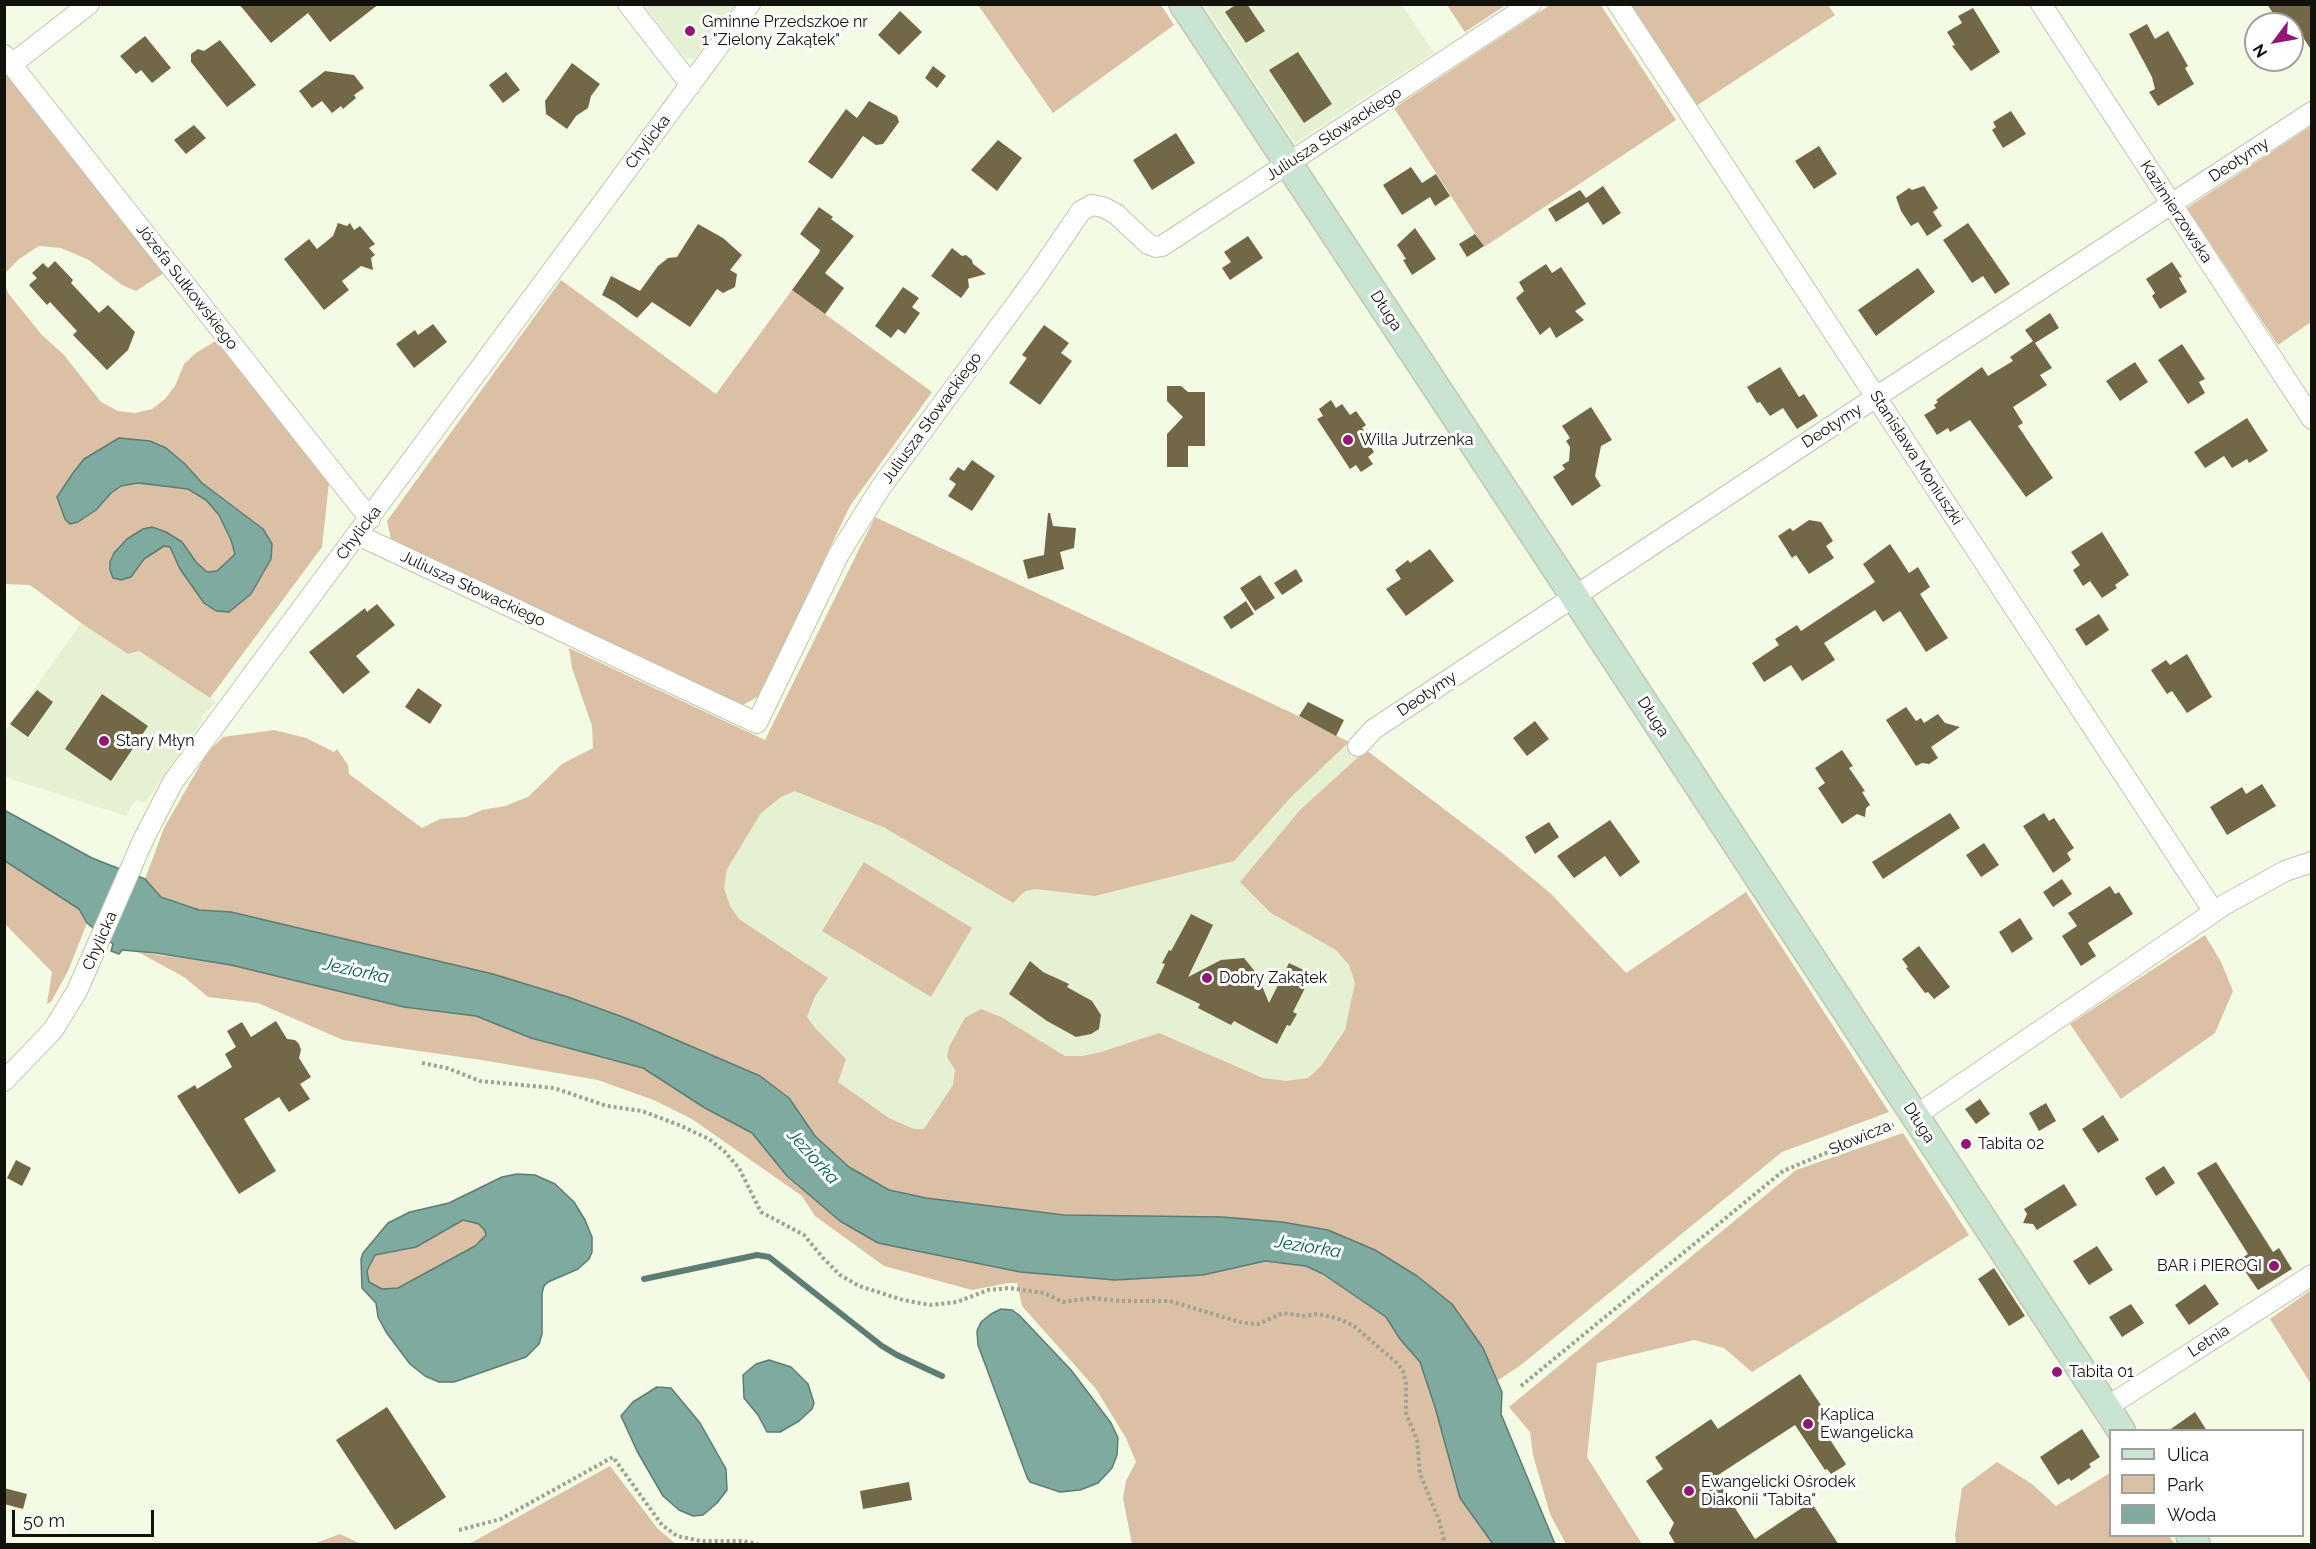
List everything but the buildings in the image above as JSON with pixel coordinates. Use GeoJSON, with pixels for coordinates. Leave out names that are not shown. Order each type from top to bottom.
{"type":"FeatureCollection","features":[{"type":"Feature","properties":{"kind":"street"},"geometry":{"type":"LineString","coordinates":[[8,59],[88,4]]}},
{"type":"Feature","properties":{"kind":"street"},"geometry":{"type":"LineString","coordinates":[[628,4],[691,85]]}},
{"type":"Feature","properties":{"kind":"street","name":"Chylicka"},"geometry":{"type":"LineString","coordinates":[[4,1081],[53,1030],[77,991],[93,959],[144,838],[163,800],[182,770],[750,4]]}},
{"type":"Feature","properties":{"kind":"street","name":"Długa"},"geometry":{"type":"LineString","coordinates":[[1183,4],[2120,1429]]}},
{"type":"Feature","properties":{"kind":"street","name":"Juliusza Słowackiego"},"geometry":{"type":"LineString","coordinates":[[358,535],[757,723],[839,554],[875,496],[1036,277],[1081,211],[1092,205],[1103,207],[1116,214],[1148,244],[1156,247],[1162,246],[1531,4]]}},
{"type":"Feature","properties":{"kind":"street","name":"Stanisława Moniuszki"},"geometry":{"type":"LineString","coordinates":[[1618,4],[2214,912]]}},
{"type":"Feature","properties":{"kind":"street","name":"Kazimierzowska"},"geometry":{"type":"LineString","coordinates":[[2041,4],[2312,419]]}},
{"type":"Feature","properties":{"kind":"street","name":"Józefa Sułkowskiego"},"geometry":{"type":"LineString","coordinates":[[8,59],[370,519]]}},
{"type":"Feature","properties":{"kind":"street","name":"Deotymy"},"geometry":{"type":"LineString","coordinates":[[1358,747],[1374,729],[2312,112]]}},
{"type":"Feature","properties":{"kind":"street"},"geometry":{"type":"LineString","coordinates":[[1915,1116],[2214,912],[2285,871],[2312,862]]}},
{"type":"Feature","properties":{"kind":"street","name":"Letnia"},"geometry":{"type":"LineString","coordinates":[[2107,1407],[2312,1275]]}},
{"type":"Feature","properties":{"kind":"path"},"geometry":{"type":"LineString","coordinates":[[422,1063],[447,1068],[480,1081],[554,1088],[606,1106],[642,1111],[709,1139],[724,1151],[738,1168],[761,1212],[804,1235],[823,1258],[849,1281],[903,1300],[930,1305],[957,1302],[988,1290],[1009,1288],[1044,1293],[1063,1302],[1094,1298],[1120,1301],[1170,1301],[1243,1323],[1258,1324],[1283,1313],[1305,1316],[1318,1314],[1337,1318],[1354,1326],[1403,1371],[1406,1383],[1406,1413],[1417,1440],[1420,1474],[1439,1521],[1445,1545]]}},
{"type":"Feature","properties":{"kind":"path","name":"Słowicza"},"geometry":{"type":"LineString","coordinates":[[1521,1386],[1783,1171],[1915,1116]]}},
{"type":"Feature","properties":{"kind":"path"},"geometry":{"type":"LineString","coordinates":[[459,1530],[501,1519],[613,1457],[662,1525],[677,1536],[701,1540],[743,1541],[758,1545]]}},
{"type":"Feature","properties":{"kind":"shaded area","name":"Gminne Przedszkoe nr 1 \"Zielony Zakątek\""},"geometry":{"type":"Polygon","coordinates":[[[644,5],[735,5],[695,58],[686,59],[644,5]]]}},
{"type":"Feature","properties":{"kind":"shaded area"},"geometry":{"type":"Polygon","coordinates":[[[1204,5],[1402,5],[1434,53],[1295,143],[1204,5]]]}},
{"type":"Feature","properties":{"kind":"shaded area"},"geometry":{"type":"Polygon","coordinates":[[[875,517],[1366,750],[1502,853],[1550,893],[1738,1089],[924,1129],[914,1129],[889,1118],[808,1062],[680,932],[875,517]]]}},
{"type":"Feature","properties":{"kind":"shaded area"},"geometry":{"type":"Polygon","coordinates":[[[81,623],[128,654],[139,651],[216,702],[202,716],[203,720],[145,803],[135,800],[126,816],[5,777],[5,731],[81,623]]]}},
{"type":"Feature","properties":{"kind":"green space"},"geometry":{"type":"Polygon","coordinates":[[[1600,4],[1676,120],[1484,247],[1394,108],[1550,5],[1600,4]]]}},
{"type":"Feature","properties":{"kind":"green space"},"geometry":{"type":"Polygon","coordinates":[[[978,5],[1161,5],[1174,25],[1053,113],[978,5]]]}},
{"type":"Feature","properties":{"kind":"green space"},"geometry":{"type":"Polygon","coordinates":[[[1447,5],[1506,5],[1465,32],[1447,5]]]}},
{"type":"Feature","properties":{"kind":"green space"},"geometry":{"type":"Polygon","coordinates":[[[1629,5],[1828,5],[1835,15],[1696,106],[1629,5]]]}},
{"type":"Feature","properties":{"kind":"green space"},"geometry":{"type":"Polygon","coordinates":[[[5,69],[164,273],[136,291],[122,285],[89,260],[61,248],[39,246],[19,259],[5,273],[5,69]]]}},
{"type":"Feature","properties":{"kind":"green space"},"geometry":{"type":"Polygon","coordinates":[[[2311,126],[2311,322],[2278,345],[2187,208],[2311,126]]]}},
{"type":"Feature","properties":{"kind":"green space"},"geometry":{"type":"Polygon","coordinates":[[[561,280],[716,394],[792,290],[932,392],[850,506],[759,696],[741,706],[391,539],[387,521],[561,280]]]}},
{"type":"Feature","properties":{"kind":"green space"},"geometry":{"type":"Polygon","coordinates":[[[4,282],[8,293],[41,334],[64,355],[101,402],[118,411],[135,413],[152,409],[165,399],[175,386],[184,364],[196,353],[217,340],[329,482],[322,547],[210,698],[139,651],[128,654],[30,585],[5,584],[4,282]]]}},
{"type":"Feature","properties":{"kind":"green space"},"geometry":{"type":"Polygon","coordinates":[[[875,517],[1349,742],[1291,797],[1234,861],[1095,896],[1036,889],[1025,891],[1013,903],[885,828],[795,791],[781,797],[761,813],[727,869],[724,888],[730,906],[739,919],[828,978],[815,996],[807,1017],[846,1059],[838,1082],[889,1118],[914,1129],[924,1129],[953,1085],[955,1070],[947,1057],[949,1047],[965,1018],[981,1009],[1001,1017],[1065,1056],[1083,1056],[1101,1052],[1159,1033],[1263,1078],[1286,1081],[1308,1078],[1321,1066],[1345,1030],[1355,983],[1349,965],[1336,950],[1271,913],[1240,882],[1300,810],[1366,750],[1502,853],[1550,893],[1626,973],[1746,892],[1889,1112],[1782,1152],[1521,1365],[1497,1381],[1483,1348],[1452,1304],[1417,1276],[1375,1250],[1328,1230],[1282,1222],[1222,1217],[1064,1215],[926,1198],[889,1190],[849,1167],[815,1136],[789,1098],[760,1076],[628,1019],[568,997],[493,974],[231,912],[199,910],[161,896],[145,879],[164,828],[207,753],[223,737],[274,730],[306,738],[334,752],[337,749],[348,765],[349,774],[422,828],[440,819],[466,817],[528,797],[562,764],[593,748],[592,726],[572,668],[569,648],[765,740],[875,517]]]}},
{"type":"Feature","properties":{"kind":"green space"},"geometry":{"type":"Polygon","coordinates":[[[4,861],[79,909],[87,923],[68,971],[51,1002],[47,1004],[52,972],[5,924],[4,861]]]}},
{"type":"Feature","properties":{"kind":"green space"},"geometry":{"type":"Polygon","coordinates":[[[864,862],[972,928],[931,997],[822,931],[864,862]]]}},
{"type":"Feature","properties":{"kind":"green space"},"geometry":{"type":"Polygon","coordinates":[[[2205,935],[2221,962],[2233,991],[2215,1033],[2121,1099],[2070,1024],[2205,935]]]}},
{"type":"Feature","properties":{"kind":"green space"},"geometry":{"type":"Polygon","coordinates":[[[138,952],[231,965],[404,1007],[476,1016],[531,1038],[643,1068],[705,1108],[752,1133],[787,1176],[840,1221],[878,1243],[1020,1272],[1115,1280],[1203,1275],[1265,1261],[1306,1266],[1336,1282],[1386,1317],[1400,1339],[1420,1362],[1460,1498],[1493,1544],[1132,1544],[1123,1498],[1126,1481],[1136,1462],[1126,1438],[1096,1389],[1022,1306],[1017,1283],[972,1290],[884,1266],[815,1216],[802,1196],[692,1119],[656,1101],[598,1080],[343,1040],[258,1003],[208,997],[184,977],[138,952]]]}},
{"type":"Feature","properties":{"kind":"green space"},"geometry":{"type":"Polygon","coordinates":[[[1903,1133],[1969,1235],[1752,1372],[1724,1348],[1694,1340],[1597,1363],[1587,1457],[1642,1544],[1566,1544],[1550,1514],[1533,1455],[1530,1432],[1509,1407],[1796,1170],[1903,1133]]]}},
{"type":"Feature","properties":{"kind":"green space"},"geometry":{"type":"Polygon","coordinates":[[[463,1220],[479,1224],[485,1231],[486,1235],[475,1246],[398,1288],[382,1289],[369,1283],[367,1271],[375,1255],[416,1247],[463,1220]]]}},
{"type":"Feature","properties":{"kind":"green space"},"geometry":{"type":"Polygon","coordinates":[[[2311,1290],[2311,1384],[2270,1319],[2311,1290]]]}},
{"type":"Feature","properties":{"kind":"green space"},"geometry":{"type":"Polygon","coordinates":[[[1997,1462],[2032,1484],[2056,1506],[2109,1474],[2109,1537],[2170,1537],[2175,1544],[1956,1544],[1955,1535],[1962,1488],[1997,1462]]]}},
{"type":"Feature","properties":{"kind":"green space"},"geometry":{"type":"Polygon","coordinates":[[[610,1466],[658,1529],[676,1544],[469,1544],[610,1466]]]}},
{"type":"Feature","properties":{"kind":"green space"},"geometry":{"type":"Polygon","coordinates":[[[340,1534],[361,1544],[312,1544],[316,1543],[340,1534]]]}},
{"type":"Feature","properties":{"kind":"water"},"geometry":{"type":"Polygon","coordinates":[[[119,438],[150,441],[166,448],[202,483],[263,529],[272,544],[271,559],[251,594],[229,612],[216,611],[204,603],[180,569],[170,547],[164,546],[144,559],[131,577],[121,580],[113,578],[110,570],[110,562],[114,553],[127,539],[143,529],[152,527],[182,542],[196,562],[207,572],[217,571],[235,554],[219,515],[206,500],[188,489],[138,483],[121,486],[111,493],[96,510],[78,522],[70,524],[65,519],[57,497],[73,473],[84,459],[119,438]]]}},
{"type":"Feature","properties":{"kind":"water","name":"Jeziorka"},"geometry":{"type":"Polygon","coordinates":[[[4,810],[92,858],[145,879],[161,897],[199,910],[231,912],[493,974],[568,997],[628,1019],[760,1076],[789,1098],[815,1136],[849,1167],[889,1190],[926,1198],[1064,1215],[1222,1217],[1282,1222],[1328,1230],[1375,1250],[1417,1276],[1452,1304],[1483,1348],[1502,1392],[1501,1414],[1555,1544],[1493,1544],[1460,1498],[1420,1362],[1400,1339],[1386,1317],[1323,1274],[1306,1266],[1265,1261],[1203,1275],[1115,1280],[1020,1272],[878,1243],[840,1221],[787,1176],[752,1133],[705,1108],[643,1068],[531,1038],[476,1016],[404,1007],[231,965],[156,953],[122,950],[119,954],[111,951],[113,944],[87,923],[79,909],[5,861],[4,810]]]}},
{"type":"Feature","properties":{"kind":"water"},"geometry":{"type":"Polygon","coordinates":[[[517,1174],[535,1175],[555,1184],[574,1202],[585,1220],[592,1237],[592,1252],[589,1259],[578,1269],[544,1286],[542,1334],[539,1344],[526,1357],[454,1382],[439,1382],[425,1376],[410,1364],[386,1332],[378,1317],[376,1303],[362,1288],[361,1259],[363,1253],[388,1223],[410,1212],[449,1203],[502,1177],[517,1174]],[[463,1220],[416,1247],[375,1255],[367,1271],[369,1282],[382,1289],[398,1288],[475,1246],[486,1235],[479,1224],[463,1220]]]}},
{"type":"Feature","properties":{"kind":"water"},"geometry":{"type":"Polygon","coordinates":[[[1001,1309],[1012,1310],[1019,1315],[1071,1370],[1111,1423],[1118,1438],[1117,1455],[1112,1468],[1098,1483],[1080,1490],[1060,1492],[1030,1482],[1027,1477],[978,1345],[977,1331],[981,1322],[1001,1309]]]}},
{"type":"Feature","properties":{"kind":"water"},"geometry":{"type":"Polygon","coordinates":[[[769,1360],[791,1367],[808,1384],[814,1403],[812,1409],[799,1421],[780,1432],[767,1432],[758,1415],[744,1398],[743,1375],[756,1364],[769,1360]]]}},
{"type":"Feature","properties":{"kind":"water"},"geometry":{"type":"Polygon","coordinates":[[[657,1387],[671,1388],[700,1423],[726,1469],[727,1490],[703,1515],[693,1516],[679,1510],[663,1496],[637,1451],[621,1416],[633,1402],[657,1387]]]}},
{"type":"Feature","properties":{"kind":"waterway"},"geometry":{"type":"LineString","coordinates":[[644,1279],[757,1255],[769,1257],[882,1346],[942,1376]]}},
{"type":"Feature","properties":{"kind":"place","name":"Gminne Przedszkoe nr 1 \"Zielony Zakątek\""},"geometry":{"type":"Point","coordinates":[690,31]}},
{"type":"Feature","properties":{"kind":"place","name":"Willa Jutrzenka"},"geometry":{"type":"Point","coordinates":[1348,440]}},
{"type":"Feature","properties":{"kind":"place","name":"Stary Młyn"},"geometry":{"type":"Point","coordinates":[104,741]}},
{"type":"Feature","properties":{"kind":"place","name":"Dobry Zakątek"},"geometry":{"type":"Point","coordinates":[1207,978]}},
{"type":"Feature","properties":{"kind":"place","name":"Tabita 02"},"geometry":{"type":"Point","coordinates":[1966,1144]}},
{"type":"Feature","properties":{"kind":"place","name":"BAR i PIEROGI"},"geometry":{"type":"Point","coordinates":[2274,1266]}},
{"type":"Feature","properties":{"kind":"place","name":"Tabita 01"},"geometry":{"type":"Point","coordinates":[2057,1372]}},
{"type":"Feature","properties":{"kind":"place","name":"Kaplica Ewangelicka"},"geometry":{"type":"Point","coordinates":[1808,1424]}},
{"type":"Feature","properties":{"kind":"place","name":"Ewangelicki Ośrodek Diakonii \"Tabita\""},"geometry":{"type":"Point","coordinates":[1689,1491]}}]}
